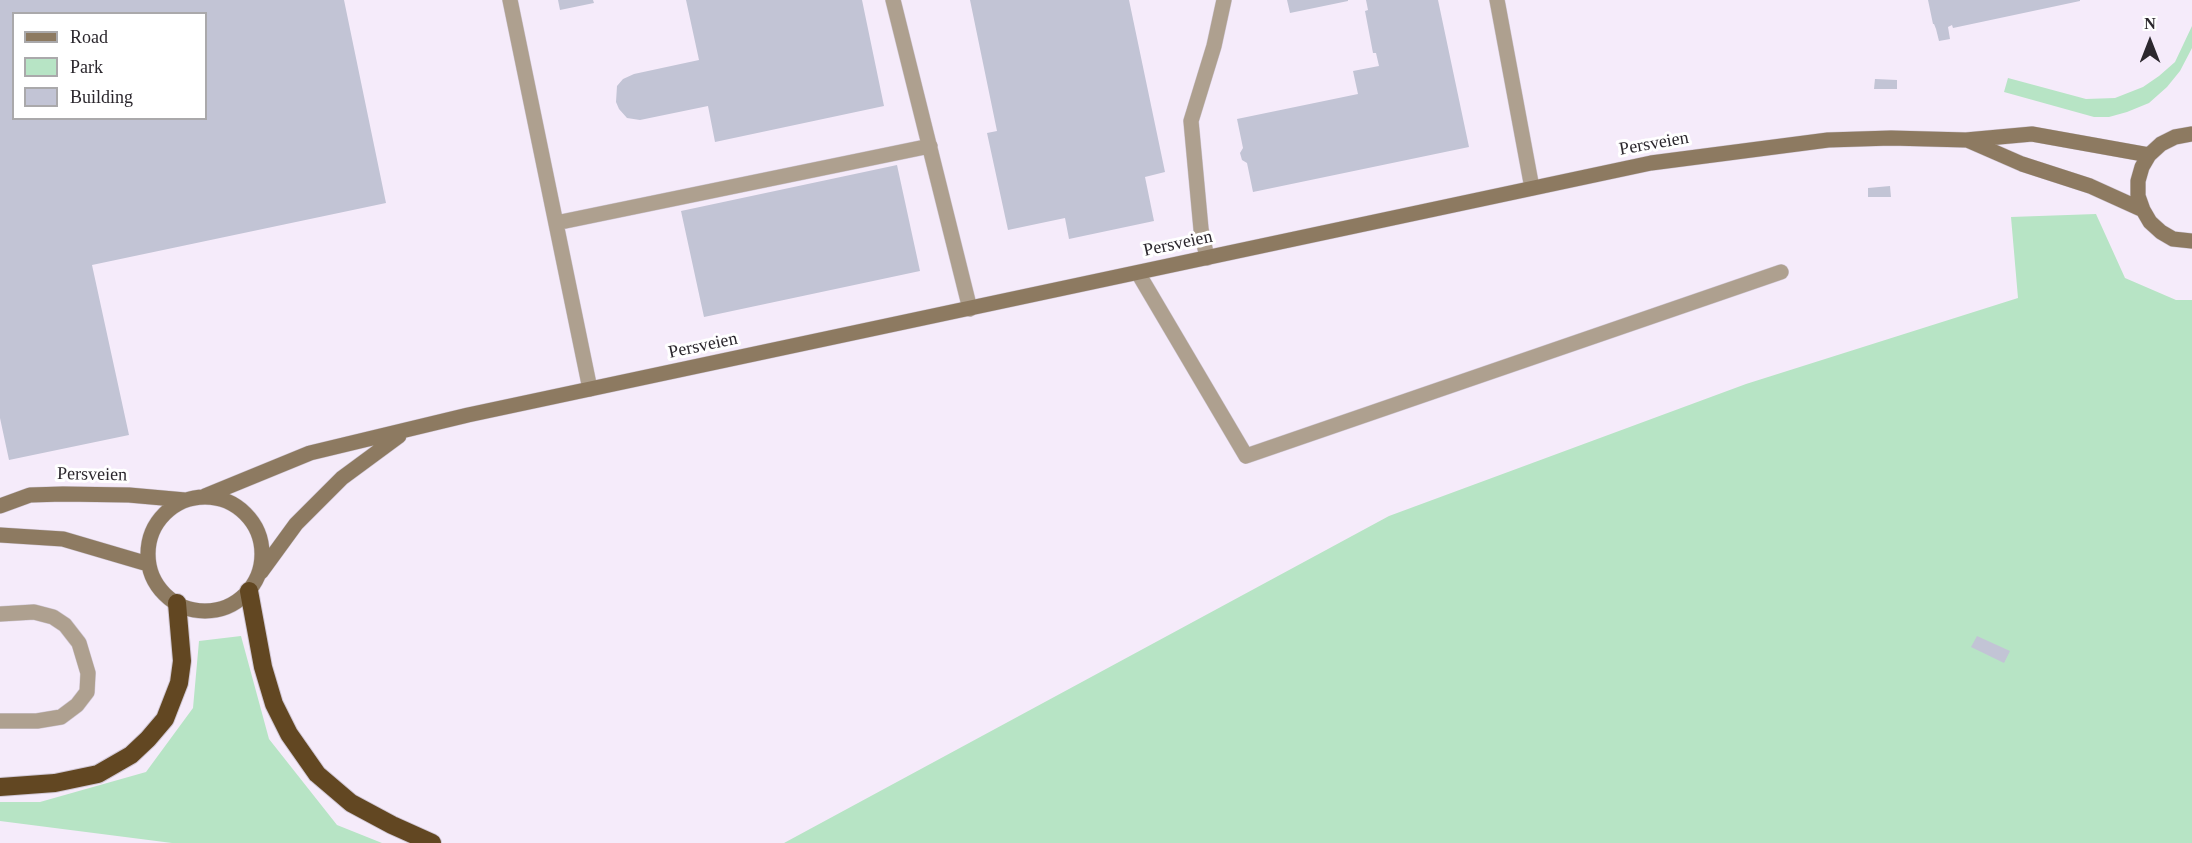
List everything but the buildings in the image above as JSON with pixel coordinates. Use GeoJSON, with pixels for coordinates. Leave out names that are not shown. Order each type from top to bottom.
{"type":"FeatureCollection","features":[{"type":"Feature","properties":{"kind":"highway"},"geometry":{"type":"LineString","coordinates":[[254,583],[263,667],[274,704],[289,734],[317,774],[351,803],[432,843]]}},
{"type":"Feature","properties":{"kind":"highway"},"geometry":{"type":"LineString","coordinates":[[0,787],[55,783],[98,774],[131,755],[148,739],[165,719],[179,683],[182,661],[177,603]]}},
{"type":"Feature","properties":{"kind":"main road","name":"Persveien"},"geometry":{"type":"LineString","coordinates":[[205,496],[310,453],[468,415],[1651,163],[1828,140],[1891,138],[1966,140],[2032,134],[2150,155]]}},
{"type":"Feature","properties":{"kind":"main road"},"geometry":{"type":"LineString","coordinates":[[2192,134],[2175,136],[2161,144],[2142,167],[2138,181],[2138,196],[2150,222],[2173,239],[2192,242]]}},
{"type":"Feature","properties":{"kind":"main road","name":"Persveien"},"geometry":{"type":"LineString","coordinates":[[1966,140],[2022,164],[2090,186],[2143,210]]}},
{"type":"Feature","properties":{"kind":"main road","name":"Persveien"},"geometry":{"type":"LineString","coordinates":[[254,583],[296,524],[342,478],[404,432]]}},
{"type":"Feature","properties":{"kind":"main road","name":"Persveien"},"geometry":{"type":"LineString","coordinates":[[0,506],[30,495],[129,495],[185,500]]}},
{"type":"Feature","properties":{"kind":"main road"},"geometry":{"type":"LineString","coordinates":[[205,496],[223,499],[240,508],[253,522],[261,539],[263,557],[254,583],[232,605],[211,611],[189,609],[169,599],[159,589],[148,564],[148,544],[155,525],[168,510],[185,500],[205,496]]}},
{"type":"Feature","properties":{"kind":"main road"},"geometry":{"type":"LineString","coordinates":[[0,535],[63,539],[148,564]]}},
{"type":"Feature","properties":{"kind":"lane"},"geometry":{"type":"LineString","coordinates":[[510,0],[590,389]]}},
{"type":"Feature","properties":{"kind":"lane"},"geometry":{"type":"LineString","coordinates":[[894,0],[970,309]]}},
{"type":"Feature","properties":{"kind":"lane"},"geometry":{"type":"LineString","coordinates":[[1207,258],[1201,229],[1191,121],[1214,46],[1224,0]]}},
{"type":"Feature","properties":{"kind":"lane"},"geometry":{"type":"LineString","coordinates":[[1497,0],[1532,188]]}},
{"type":"Feature","properties":{"kind":"lane"},"geometry":{"type":"LineString","coordinates":[[556,223],[930,146]]}},
{"type":"Feature","properties":{"kind":"lane"},"geometry":{"type":"LineString","coordinates":[[1138,273],[1246,456],[1781,272]]}},
{"type":"Feature","properties":{"kind":"lane"},"geometry":{"type":"LineString","coordinates":[[0,614],[34,612],[53,617],[65,625],[83,652],[88,673],[87,692],[77,705],[61,717],[38,721],[0,721]]}},
{"type":"Feature","properties":{"kind":"green space"},"geometry":{"type":"Polygon","coordinates":[[[2192,26],[2192,48],[2180,71],[2149,103],[2127,112],[2109,117],[2094,117],[2004,92],[2008,78],[2086,99],[2115,98],[2143,87],[2175,62],[2192,26]]]}},
{"type":"Feature","properties":{"kind":"green space"},"geometry":{"type":"Polygon","coordinates":[[[2096,214],[2125,278],[2176,300],[2192,300],[2192,843],[784,843],[1389,516],[1746,384],[2018,298],[2011,217],[2096,214]]]}},
{"type":"Feature","properties":{"kind":"green space"},"geometry":{"type":"Polygon","coordinates":[[[241,636],[269,739],[337,825],[382,843],[172,843],[0,821],[0,802],[40,802],[146,772],[193,708],[199,641],[241,636]]]}}]}
